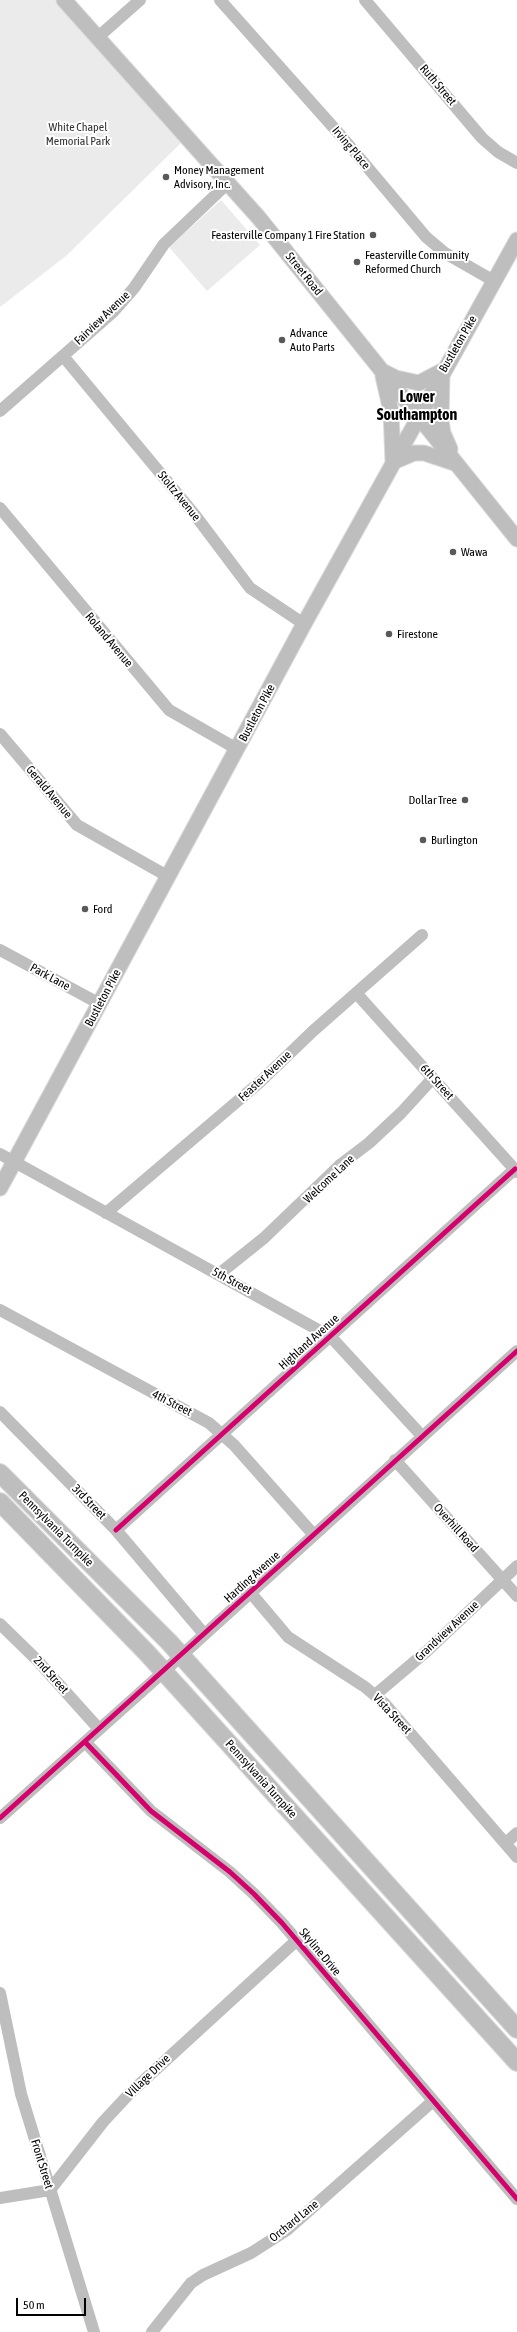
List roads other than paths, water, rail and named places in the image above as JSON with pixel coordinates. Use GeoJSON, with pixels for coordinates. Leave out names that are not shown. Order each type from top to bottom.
{"type":"FeatureCollection","features":[{"type":"Feature","properties":{"kind":"highway","name":"Pennsylvania Turnpike"},"geometry":{"type":"LineString","coordinates":[[0,1473],[169,1642],[517,2029]]}},
{"type":"Feature","properties":{"kind":"highway","name":"Pennsylvania Turnpike"},"geometry":{"type":"LineString","coordinates":[[0,1502],[147,1653],[517,2062]]}},
{"type":"Feature","properties":{"kind":"main road","name":"Street Road"},"geometry":{"type":"LineString","coordinates":[[64,0],[228,183],[517,539]]}},
{"type":"Feature","properties":{"kind":"main road","name":"Bustleton Pike"},"geometry":{"type":"LineString","coordinates":[[0,1188],[169,877],[304,624],[442,372],[517,240]]}},
{"type":"Feature","properties":{"kind":"main road"},"geometry":{"type":"LineString","coordinates":[[382,371],[396,378],[419,383],[442,372],[441,421],[443,433],[457,464]]}},
{"type":"Feature","properties":{"kind":"main road"},"geometry":{"type":"LineString","coordinates":[[382,371],[391,410],[393,462],[414,453],[424,453],[457,464]]}},
{"type":"Feature","properties":{"kind":"street"},"geometry":{"type":"LineString","coordinates":[[97,38],[140,0]]}},
{"type":"Feature","properties":{"kind":"street","name":"Irving Place"},"geometry":{"type":"LineString","coordinates":[[220,0],[321,114],[426,237],[445,253],[494,281]]}},
{"type":"Feature","properties":{"kind":"street","name":"Ruth Street"},"geometry":{"type":"LineString","coordinates":[[365,0],[482,138],[498,152],[517,163]]}},
{"type":"Feature","properties":{"kind":"street","name":"Fairview Avenue"},"geometry":{"type":"LineString","coordinates":[[0,411],[113,312],[130,292],[164,244],[228,183]]}},
{"type":"Feature","properties":{"kind":"street","name":"Stoltz Avenue"},"geometry":{"type":"LineString","coordinates":[[63,356],[195,515],[250,588],[304,624]]}},
{"type":"Feature","properties":{"kind":"street","name":"Roland Avenue"},"geometry":{"type":"LineString","coordinates":[[0,508],[169,710],[237,749]]}},
{"type":"Feature","properties":{"kind":"street","name":"Gerald Avenue"},"geometry":{"type":"LineString","coordinates":[[0,734],[77,825],[169,877]]}},
{"type":"Feature","properties":{"kind":"street","name":"Feaster Avenue"},"geometry":{"type":"LineString","coordinates":[[106,1213],[260,1082],[313,1032],[422,935]]}},
{"type":"Feature","properties":{"kind":"street","name":"Park Lane"},"geometry":{"type":"LineString","coordinates":[[0,950],[100,1004]]}},
{"type":"Feature","properties":{"kind":"street","name":"6th Street"},"geometry":{"type":"LineString","coordinates":[[357,994],[516,1170]]}},
{"type":"Feature","properties":{"kind":"street","name":"Welcome Lane"},"geometry":{"type":"LineString","coordinates":[[219,1274],[264,1238],[340,1165],[369,1143],[401,1113],[433,1078]]}},
{"type":"Feature","properties":{"kind":"street","name":"5th Street"},"geometry":{"type":"LineString","coordinates":[[0,1154],[331,1337],[422,1436]]}},
{"type":"Feature","properties":{"kind":"street","name":"Highland Avenue"},"geometry":{"type":"LineString","coordinates":[[116,1530],[331,1337],[415,1258],[516,1170]]}},
{"type":"Feature","properties":{"kind":"street","name":"4th Street"},"geometry":{"type":"LineString","coordinates":[[0,1310],[198,1416],[222,1434],[313,1534]]}},
{"type":"Feature","properties":{"kind":"street","name":"Harding Avenue"},"geometry":{"type":"LineString","coordinates":[[0,1818],[517,1351]]}},
{"type":"Feature","properties":{"kind":"street","name":"3rd Street"},"geometry":{"type":"LineString","coordinates":[[0,1412],[116,1530],[204,1634]]}},
{"type":"Feature","properties":{"kind":"street","name":"Overhill Road"},"geometry":{"type":"LineString","coordinates":[[395,1460],[517,1596]]}},
{"type":"Feature","properties":{"kind":"street","name":"Grandview Avenue"},"geometry":{"type":"LineString","coordinates":[[375,1695],[427,1651],[517,1566]]}},
{"type":"Feature","properties":{"kind":"street","name":"Vista Street"},"geometry":{"type":"LineString","coordinates":[[250,1592],[288,1638],[375,1695],[391,1710],[517,1858]]}},
{"type":"Feature","properties":{"kind":"street","name":"2nd Street"},"geometry":{"type":"LineString","coordinates":[[2,1630],[37,1660],[99,1729]]}},
{"type":"Feature","properties":{"kind":"street","name":"Skyline Drive"},"geometry":{"type":"LineString","coordinates":[[85,1742],[151,1811],[230,1872],[254,1894],[297,1940],[517,2199]]}},
{"type":"Feature","properties":{"kind":"street"},"geometry":{"type":"LineString","coordinates":[[506,1844],[517,1834]]}},
{"type":"Feature","properties":{"kind":"street","name":"Village Drive"},"geometry":{"type":"LineString","coordinates":[[50,2190],[104,2122],[130,2093],[297,1940]]}},
{"type":"Feature","properties":{"kind":"street","name":"Front Street"},"geometry":{"type":"LineString","coordinates":[[0,1993],[14,2066],[50,2190],[94,2332]]}},
{"type":"Feature","properties":{"kind":"street","name":"Orchard Lane"},"geometry":{"type":"LineString","coordinates":[[152,2332],[191,2283],[203,2275],[251,2253],[287,2230],[433,2101]]}},
{"type":"Feature","properties":{"kind":"street"},"geometry":{"type":"LineString","coordinates":[[0,2198],[50,2190]]}},
{"type":"Feature","properties":{"kind":"place","name":"Money Management Advisory, Inc."},"geometry":{"type":"Point","coordinates":[166,177]}},
{"type":"Feature","properties":{"kind":"place","name":"Feasterville Company 1 Fire Station"},"geometry":{"type":"Point","coordinates":[373,235]}},
{"type":"Feature","properties":{"kind":"place","name":"Feasterville Community Reformed Church"},"geometry":{"type":"Point","coordinates":[357,262]}},
{"type":"Feature","properties":{"kind":"place","name":"Advance Auto Parts"},"geometry":{"type":"Point","coordinates":[282,340]}},
{"type":"Feature","properties":{"kind":"place","name":"Wawa"},"geometry":{"type":"Point","coordinates":[453,552]}},
{"type":"Feature","properties":{"kind":"place","name":"Firestone"},"geometry":{"type":"Point","coordinates":[389,634]}},
{"type":"Feature","properties":{"kind":"place","name":"Dollar Tree"},"geometry":{"type":"Point","coordinates":[465,800]}},
{"type":"Feature","properties":{"kind":"place","name":"Burlington"},"geometry":{"type":"Point","coordinates":[423,840]}},
{"type":"Feature","properties":{"kind":"place","name":"Ford"},"geometry":{"type":"Point","coordinates":[85,909]}},
{"type":"Feature","properties":{"kind":"district","name":"Lower Southampton"},"geometry":{"type":"Point","coordinates":[417,406]}},
{"type":"Feature","properties":{"kind":"park label","name":"White Chapel Memorial Park"},"geometry":{"type":"Point","coordinates":[78,134]}}]}
